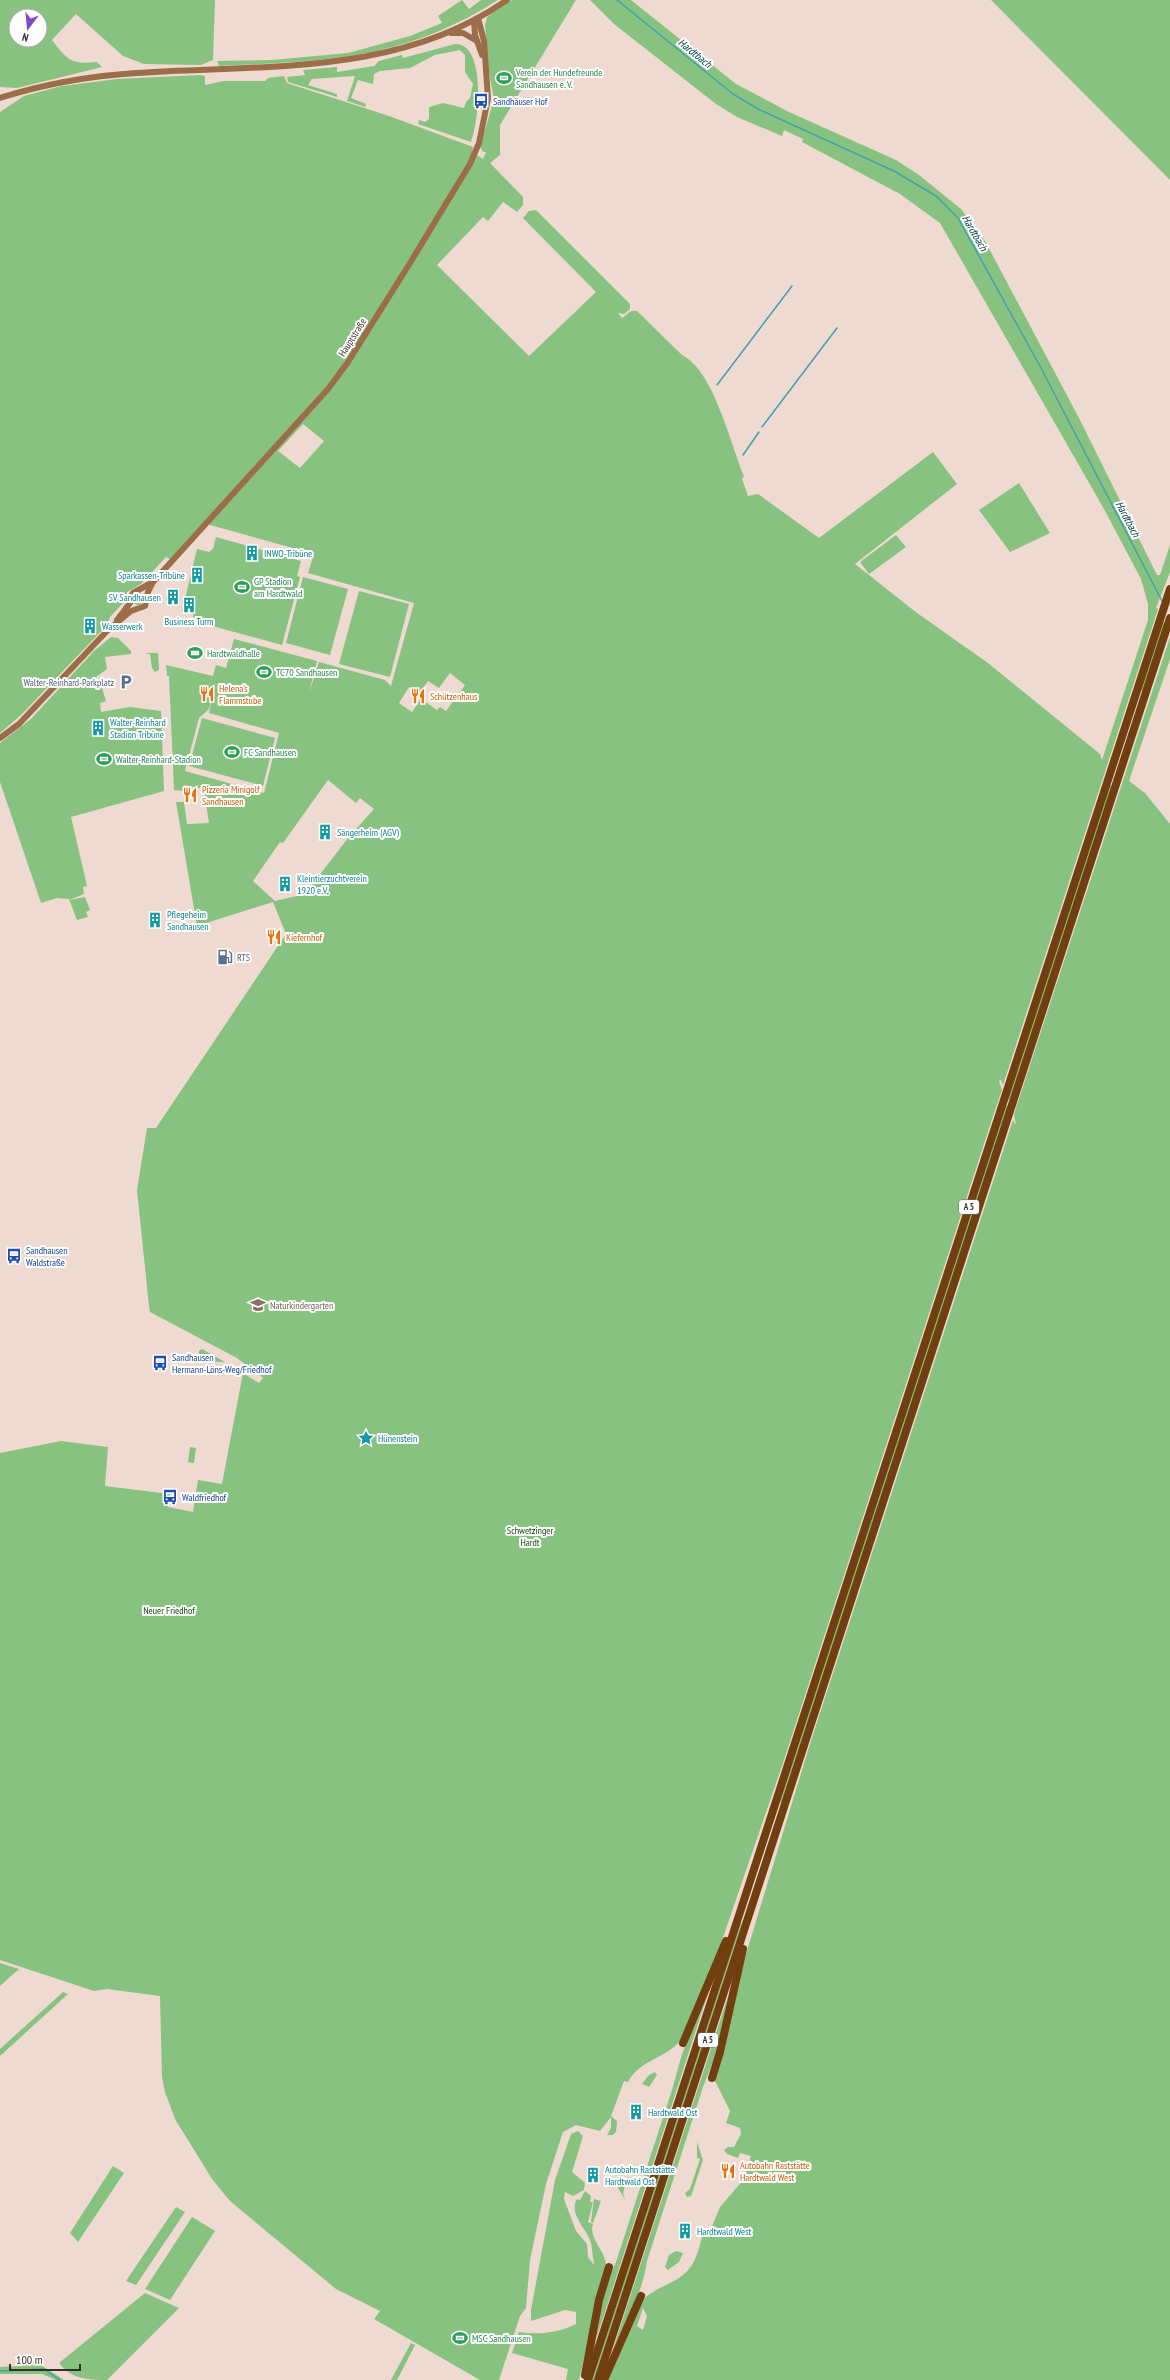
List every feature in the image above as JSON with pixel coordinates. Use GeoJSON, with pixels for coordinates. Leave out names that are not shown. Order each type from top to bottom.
{"type":"FeatureCollection","features":[{"type":"Feature","properties":{"kind":"highway","name":"A 5"},"geometry":{"type":"LineString","coordinates":[[588,2380],[1170,589]]}},
{"type":"Feature","properties":{"kind":"highway","name":"A 5"},"geometry":{"type":"LineString","coordinates":[[598,2380],[1169,622]]}},
{"type":"Feature","properties":{"kind":"highway"},"geometry":{"type":"LineString","coordinates":[[683,2043],[744,1902]]}},
{"type":"Feature","properties":{"kind":"highway"},"geometry":{"type":"LineString","coordinates":[[712,2078],[720,2052],[753,1904]]}},
{"type":"Feature","properties":{"kind":"highway"},"geometry":{"type":"LineString","coordinates":[[584,2380],[600,2300],[609,2267]]}},
{"type":"Feature","properties":{"kind":"highway"},"geometry":{"type":"LineString","coordinates":[[604,2380],[641,2296]]}},
{"type":"Feature","properties":{"kind":"street"},"geometry":{"type":"LineString","coordinates":[[0,98],[56,84],[103,76],[322,64],[380,54],[447,34],[476,20],[507,0]]}},
{"type":"Feature","properties":{"kind":"street","name":"Hauptstraße"},"geometry":{"type":"LineString","coordinates":[[476,20],[477,41],[484,60]]}},
{"type":"Feature","properties":{"kind":"street","name":"Hauptstraße"},"geometry":{"type":"LineString","coordinates":[[0,738],[19,724],[114,625],[130,603],[131,595],[153,582],[328,389],[348,362],[476,152],[483,131],[487,109],[488,89],[484,60],[484,41],[476,20]]}},
{"type":"Feature","properties":{"kind":"street"},"geometry":{"type":"LineString","coordinates":[[447,34],[463,34],[477,41]]}},
{"type":"Feature","properties":{"kind":"street","name":"Hauptstraße"},"geometry":{"type":"LineString","coordinates":[[114,625],[136,609],[145,606],[153,582]]}},
{"type":"Feature","properties":{"kind":"street"},"geometry":{"type":"LineString","coordinates":[[138,591],[144,593],[147,598]]}},
{"type":"Feature","properties":{"kind":"street"},"geometry":{"type":"LineString","coordinates":[[130,603],[136,609]]}},
{"type":"Feature","properties":{"kind":"green space"},"geometry":{"type":"Polygon","coordinates":[[[0,0],[215,0],[213,60],[201,65],[144,64],[123,56],[76,14],[52,40],[66,57],[71,60],[82,63],[97,62],[102,67],[17,88],[0,87],[0,0]]]}},
{"type":"Feature","properties":{"kind":"green space"},"geometry":{"type":"Polygon","coordinates":[[[462,0],[469,9],[481,0],[498,0],[463,20],[429,35],[396,46],[363,54],[294,62],[219,66],[217,61],[272,60],[348,53],[410,36],[442,23],[438,16],[462,0]]]}},
{"type":"Feature","properties":{"kind":"green space","name":"Schwetzinger Hardt"},"geometry":{"type":"Polygon","coordinates":[[[512,0],[576,0],[500,125],[500,155],[490,163],[523,197],[523,205],[517,212],[503,202],[488,221],[483,217],[437,265],[529,356],[596,292],[523,218],[529,211],[536,210],[630,304],[630,309],[624,314],[618,313],[622,318],[631,311],[637,311],[682,355],[693,363],[703,376],[720,409],[727,427],[744,476],[742,479],[748,496],[758,494],[819,538],[933,452],[957,484],[855,564],[917,613],[988,663],[1100,754],[1102,760],[1148,620],[1148,604],[1141,579],[1104,509],[940,223],[900,194],[802,142],[803,139],[784,130],[782,136],[737,117],[716,104],[614,24],[590,0],[631,0],[736,84],[789,112],[896,160],[919,175],[961,209],[985,241],[1079,418],[1157,575],[1160,575],[1170,545],[1170,572],[1156,608],[1158,609],[1003,1085],[1001,1080],[999,1081],[1002,1090],[784,1760],[718,1952],[680,2041],[667,2052],[638,2069],[628,2082],[624,2081],[611,2116],[617,2121],[616,2132],[613,2135],[607,2135],[611,2128],[611,2117],[600,2131],[576,2125],[563,2132],[546,2184],[530,2260],[526,2308],[520,2316],[499,2380],[480,2380],[374,2319],[380,2311],[336,2289],[230,2201],[212,2179],[175,2119],[165,2092],[162,2077],[160,1996],[107,1989],[94,1991],[0,1960],[0,1453],[61,1441],[108,1447],[105,1486],[170,1494],[168,1507],[193,1512],[198,1480],[222,1484],[243,1373],[259,1383],[263,1378],[237,1358],[150,1312],[149,1306],[137,1190],[147,1128],[156,1128],[286,934],[273,902],[197,926],[176,802],[184,802],[187,824],[209,823],[204,789],[184,785],[184,791],[174,790],[169,676],[167,676],[166,665],[213,676],[216,665],[226,668],[234,639],[317,661],[309,693],[319,662],[385,680],[391,686],[414,603],[308,573],[314,554],[203,523],[170,559],[166,557],[141,584],[127,592],[123,603],[110,617],[108,624],[21,715],[0,733],[0,112],[24,96],[62,86],[117,79],[201,75],[205,76],[205,85],[224,81],[265,81],[268,78],[284,76],[287,83],[389,116],[473,147],[472,152],[483,159],[486,152],[483,152],[480,147],[494,99],[489,73],[485,25],[487,17],[512,0]],[[303,424],[278,451],[300,468],[324,441],[303,424]],[[450,673],[439,688],[428,681],[419,694],[409,687],[399,703],[412,712],[421,699],[437,710],[440,707],[446,711],[465,685],[450,673]],[[213,694],[209,709],[199,718],[185,771],[264,793],[279,733],[209,713],[213,694]],[[328,780],[283,843],[280,842],[253,881],[275,901],[305,894],[348,838],[374,809],[360,798],[356,803],[328,780]]]}},
{"type":"Feature","properties":{"kind":"green space"},"geometry":{"type":"Polygon","coordinates":[[[991,0],[1170,0],[1170,180],[991,0]]]}},
{"type":"Feature","properties":{"kind":"green space"},"geometry":{"type":"Polygon","coordinates":[[[455,44],[465,47],[472,56],[476,70],[478,102],[474,132],[471,142],[418,124],[419,120],[425,122],[429,119],[429,107],[443,103],[464,108],[466,102],[470,98],[473,84],[465,72],[465,55],[460,50],[435,55],[410,68],[380,71],[374,74],[373,84],[358,80],[351,98],[366,104],[365,107],[347,101],[355,76],[312,79],[308,85],[337,94],[337,97],[288,82],[287,77],[305,75],[303,70],[337,67],[337,72],[374,66],[379,61],[402,55],[403,58],[455,44]]]}},
{"type":"Feature","properties":{"kind":"green space"},"geometry":{"type":"Polygon","coordinates":[[[1019,483],[1050,533],[1010,552],[979,510],[1019,483]]]}},
{"type":"Feature","properties":{"kind":"green space"},"geometry":{"type":"Polygon","coordinates":[[[896,535],[906,547],[869,574],[860,562],[896,535]]]}},
{"type":"Feature","properties":{"kind":"green space","name":"GP Stadion am Hardtwald"},"geometry":{"type":"Polygon","coordinates":[[[216,537],[301,561],[297,576],[300,577],[282,645],[194,621],[193,614],[182,611],[197,549],[209,552],[213,549],[216,537]]]}},
{"type":"Feature","properties":{"kind":"green space"},"geometry":{"type":"Polygon","coordinates":[[[303,577],[348,589],[330,655],[286,643],[303,577]]]}},
{"type":"Feature","properties":{"kind":"green space"},"geometry":{"type":"Polygon","coordinates":[[[359,591],[409,604],[390,677],[339,664],[359,591]]]}},
{"type":"Feature","properties":{"kind":"green space"},"geometry":{"type":"Polygon","coordinates":[[[136,595],[140,595],[142,596],[142,604],[136,605],[133,602],[133,598],[136,595]]]}},
{"type":"Feature","properties":{"kind":"green space"},"geometry":{"type":"Polygon","coordinates":[[[1162,622],[1165,623],[1143,691],[1140,690],[1162,622]]]}},
{"type":"Feature","properties":{"kind":"green space"},"geometry":{"type":"Polygon","coordinates":[[[111,637],[118,638],[131,651],[131,654],[105,657],[107,669],[92,680],[95,690],[102,688],[106,701],[100,703],[101,712],[130,707],[161,711],[164,791],[71,817],[87,886],[83,887],[84,894],[69,900],[57,898],[41,903],[0,782],[0,743],[31,719],[94,651],[111,637]]]}},
{"type":"Feature","properties":{"kind":"green space"},"geometry":{"type":"Polygon","coordinates":[[[1170,637],[1170,659],[1129,781],[1145,793],[1170,824],[1170,2380],[607,2380],[642,2301],[653,2292],[684,2274],[689,2269],[696,2256],[704,2229],[710,2231],[720,2207],[744,2179],[751,2156],[740,2153],[738,2158],[727,2154],[724,2150],[728,2147],[734,2147],[741,2134],[740,2128],[726,2123],[730,2111],[714,2079],[743,1964],[810,1744],[1013,1120],[1016,1125],[1014,1114],[1170,637]],[[643,2308],[637,2326],[643,2330],[647,2316],[643,2308]]]}},
{"type":"Feature","properties":{"kind":"green space"},"geometry":{"type":"Polygon","coordinates":[[[144,653],[158,653],[159,670],[155,672],[152,668],[150,654],[144,653]]]}},
{"type":"Feature","properties":{"kind":"green space","name":"FC Sandhausen"},"geometry":{"type":"Polygon","coordinates":[[[202,718],[275,738],[263,786],[189,766],[202,718]]]}},
{"type":"Feature","properties":{"kind":"green space"},"geometry":{"type":"Polygon","coordinates":[[[1110,785],[1112,786],[1009,1101],[1008,1098],[1110,785]]]}},
{"type":"Feature","properties":{"kind":"green space"},"geometry":{"type":"Polygon","coordinates":[[[85,897],[90,910],[86,912],[88,917],[77,920],[69,900],[85,897]]]}},
{"type":"Feature","properties":{"kind":"green space"},"geometry":{"type":"Polygon","coordinates":[[[1006,1104],[1008,1108],[782,1804],[780,1802],[1006,1104]]]}},
{"type":"Feature","properties":{"kind":"green space"},"geometry":{"type":"Polygon","coordinates":[[[202,1349],[225,1362],[199,1361],[199,1351],[202,1349]]]}},
{"type":"Feature","properties":{"kind":"green space"},"geometry":{"type":"Polygon","coordinates":[[[190,1447],[196,1448],[194,1463],[188,1462],[190,1447]]]}},
{"type":"Feature","properties":{"kind":"green space"},"geometry":{"type":"Polygon","coordinates":[[[742,1923],[594,2380],[592,2380],[740,1924],[742,1923]]]}},
{"type":"Feature","properties":{"kind":"green space"},"geometry":{"type":"Polygon","coordinates":[[[0,1963],[19,1969],[0,1986],[0,1963]]]}},
{"type":"Feature","properties":{"kind":"green space"},"geometry":{"type":"Polygon","coordinates":[[[63,1992],[68,1994],[0,2056],[0,2049],[63,1992]]]}},
{"type":"Feature","properties":{"kind":"green space"},"geometry":{"type":"Polygon","coordinates":[[[708,1993],[596,2340],[601,2307],[609,2277],[616,2262],[672,2090],[682,2054],[708,1993]]]}},
{"type":"Feature","properties":{"kind":"green space"},"geometry":{"type":"Polygon","coordinates":[[[729,1993],[717,2051],[703,2087],[647,2261],[642,2284],[613,2349],[729,1993]]]}},
{"type":"Feature","properties":{"kind":"green space"},"geometry":{"type":"Polygon","coordinates":[[[655,2072],[657,2075],[649,2087],[642,2084],[649,2075],[655,2072]]]}},
{"type":"Feature","properties":{"kind":"green space"},"geometry":{"type":"Polygon","coordinates":[[[578,2131],[583,2136],[572,2172],[585,2183],[584,2190],[573,2196],[565,2192],[564,2199],[576,2231],[587,2244],[588,2257],[594,2265],[589,2237],[576,2216],[575,2211],[577,2199],[580,2200],[585,2191],[591,2196],[590,2202],[593,2202],[588,2222],[593,2224],[593,2235],[604,2256],[606,2267],[579,2380],[566,2380],[568,2369],[512,2353],[519,2332],[548,2332],[576,2324],[576,2312],[565,2310],[531,2321],[531,2310],[555,2180],[571,2134],[578,2131]]]}},
{"type":"Feature","properties":{"kind":"green space"},"geometry":{"type":"Polygon","coordinates":[[[697,2142],[703,2160],[691,2196],[687,2197],[685,2193],[690,2189],[700,2159],[697,2158],[697,2142]]]}},
{"type":"Feature","properties":{"kind":"green space"},"geometry":{"type":"Polygon","coordinates":[[[113,2166],[124,2173],[78,2242],[70,2233],[113,2166]]]}},
{"type":"Feature","properties":{"kind":"green space"},"geometry":{"type":"Polygon","coordinates":[[[619,2181],[622,2181],[622,2186],[625,2185],[623,2194],[626,2201],[618,2188],[619,2181]]]}},
{"type":"Feature","properties":{"kind":"green space"},"geometry":{"type":"Polygon","coordinates":[[[594,2199],[601,2201],[593,2223],[591,2222],[594,2199]]]}},
{"type":"Feature","properties":{"kind":"green space"},"geometry":{"type":"Polygon","coordinates":[[[176,2207],[185,2212],[136,2285],[126,2281],[176,2207]]]}},
{"type":"Feature","properties":{"kind":"green space"},"geometry":{"type":"Polygon","coordinates":[[[192,2217],[215,2231],[170,2300],[145,2289],[192,2217]]]}},
{"type":"Feature","properties":{"kind":"green space"},"geometry":{"type":"Polygon","coordinates":[[[676,2251],[683,2253],[679,2262],[668,2270],[665,2267],[669,2255],[676,2251]]]}},
{"type":"Feature","properties":{"kind":"green space"},"geometry":{"type":"Polygon","coordinates":[[[145,2293],[179,2308],[107,2380],[80,2378],[69,2372],[59,2363],[145,2293]]]}},
{"type":"Feature","properties":{"kind":"green space"},"geometry":{"type":"Polygon","coordinates":[[[411,2343],[415,2345],[397,2380],[391,2380],[411,2343]]]}},
{"type":"Feature","properties":{"kind":"green space"},"geometry":{"type":"Polygon","coordinates":[[[41,2365],[64,2380],[56,2380],[42,2374],[0,2374],[0,2367],[41,2365]]]}},
{"type":"Feature","properties":{"kind":"waterway","name":"Hardtbach"},"geometry":{"type":"LineString","coordinates":[[617,0],[733,94],[758,109],[894,171],[936,196],[958,218],[1041,368],[1162,601]]}},
{"type":"Feature","properties":{"kind":"waterway"},"geometry":{"type":"LineString","coordinates":[[717,385],[792,286]]}},
{"type":"Feature","properties":{"kind":"waterway"},"geometry":{"type":"LineString","coordinates":[[762,427],[837,328]]}},
{"type":"Feature","properties":{"kind":"waterway"},"geometry":{"type":"LineString","coordinates":[[743,455],[759,432]]}},
{"type":"Feature","properties":{"kind":"waterway"},"geometry":{"type":"LineString","coordinates":[[0,2371],[44,2369],[60,2380]]}},
{"type":"Feature","properties":{"kind":"place","name":"Verein der Hundefreunde Sandhausen e. V."},"geometry":{"type":"Point","coordinates":[504,78]}},
{"type":"Feature","properties":{"kind":"place","name":"Sandhäuser Hof"},"geometry":{"type":"Point","coordinates":[481,101]}},
{"type":"Feature","properties":{"kind":"place","name":"INWO-Tribüne"},"geometry":{"type":"Point","coordinates":[252,553]}},
{"type":"Feature","properties":{"kind":"place","name":"Sparkassen-Tribüne"},"geometry":{"type":"Point","coordinates":[197,575]}},
{"type":"Feature","properties":{"kind":"place","name":"GP Stadion am Hardtwald"},"geometry":{"type":"Point","coordinates":[242,587]}},
{"type":"Feature","properties":{"kind":"place","name":"SV Sandhausen"},"geometry":{"type":"Point","coordinates":[173,597]}},
{"type":"Feature","properties":{"kind":"place","name":"Business Turm"},"geometry":{"type":"Point","coordinates":[189,605]}},
{"type":"Feature","properties":{"kind":"place","name":"Wasserwerk"},"geometry":{"type":"Point","coordinates":[90,626]}},
{"type":"Feature","properties":{"kind":"place","name":"Hardtwaldhalle"},"geometry":{"type":"Point","coordinates":[195,653]}},
{"type":"Feature","properties":{"kind":"place","name":"TC70 Sandhausen"},"geometry":{"type":"Point","coordinates":[264,672]}},
{"type":"Feature","properties":{"kind":"place","name":"Walter-Reinhard-Parkplatz"},"geometry":{"type":"Point","coordinates":[126,682]}},
{"type":"Feature","properties":{"kind":"place","name":"Helena’s Flammstube"},"geometry":{"type":"Point","coordinates":[207,694]}},
{"type":"Feature","properties":{"kind":"place","name":"Schützenhaus"},"geometry":{"type":"Point","coordinates":[418,696]}},
{"type":"Feature","properties":{"kind":"place","name":"Walter-Reinhard Stadion Tribüne"},"geometry":{"type":"Point","coordinates":[98,728]}},
{"type":"Feature","properties":{"kind":"place","name":"FC Sandhausen"},"geometry":{"type":"Point","coordinates":[232,752]}},
{"type":"Feature","properties":{"kind":"place","name":"Walter-Reinhard-Stadion"},"geometry":{"type":"Point","coordinates":[104,759]}},
{"type":"Feature","properties":{"kind":"place","name":"Pizzeria Minigolf Sandhausen"},"geometry":{"type":"Point","coordinates":[190,795]}},
{"type":"Feature","properties":{"kind":"place","name":"Sängerheim (AGV)"},"geometry":{"type":"Point","coordinates":[325,832]}},
{"type":"Feature","properties":{"kind":"place","name":"Kleintierzuchtverein 1920 e.V."},"geometry":{"type":"Point","coordinates":[285,884]}},
{"type":"Feature","properties":{"kind":"place","name":"Pflegeheim Sandhausen"},"geometry":{"type":"Point","coordinates":[155,920]}},
{"type":"Feature","properties":{"kind":"place","name":"Kiefernhof"},"geometry":{"type":"Point","coordinates":[274,937]}},
{"type":"Feature","properties":{"kind":"place","name":"RTS"},"geometry":{"type":"Point","coordinates":[225,957]}},
{"type":"Feature","properties":{"kind":"place","name":"Sandhausen Waldstraße"},"geometry":{"type":"Point","coordinates":[14,1256]}},
{"type":"Feature","properties":{"kind":"place","name":"Naturkindergarten"},"geometry":{"type":"Point","coordinates":[258,1305]}},
{"type":"Feature","properties":{"kind":"place","name":"Sandhausen Hermann-Löns-Weg/Friedhof"},"geometry":{"type":"Point","coordinates":[160,1363]}},
{"type":"Feature","properties":{"kind":"place","name":"Hünenstein"},"geometry":{"type":"Point","coordinates":[366,1438]}},
{"type":"Feature","properties":{"kind":"place","name":"Waldfriedhof"},"geometry":{"type":"Point","coordinates":[170,1497]}},
{"type":"Feature","properties":{"kind":"place","name":"Hardtwald Ost"},"geometry":{"type":"Point","coordinates":[636,2112]}},
{"type":"Feature","properties":{"kind":"place","name":"Autobahn Raststätte Hardtwald West"},"geometry":{"type":"Point","coordinates":[728,2171]}},
{"type":"Feature","properties":{"kind":"place","name":"Autobahn Raststätte Hardtwald Ost"},"geometry":{"type":"Point","coordinates":[593,2175]}},
{"type":"Feature","properties":{"kind":"place","name":"Hardtwald West"},"geometry":{"type":"Point","coordinates":[685,2231]}},
{"type":"Feature","properties":{"kind":"place","name":"MSC Sandhausen"},"geometry":{"type":"Point","coordinates":[460,2338]}},
{"type":"Feature","properties":{"kind":"park label","name":"Neuer Friedhof"},"geometry":{"type":"Point","coordinates":[169,1610]}}]}
